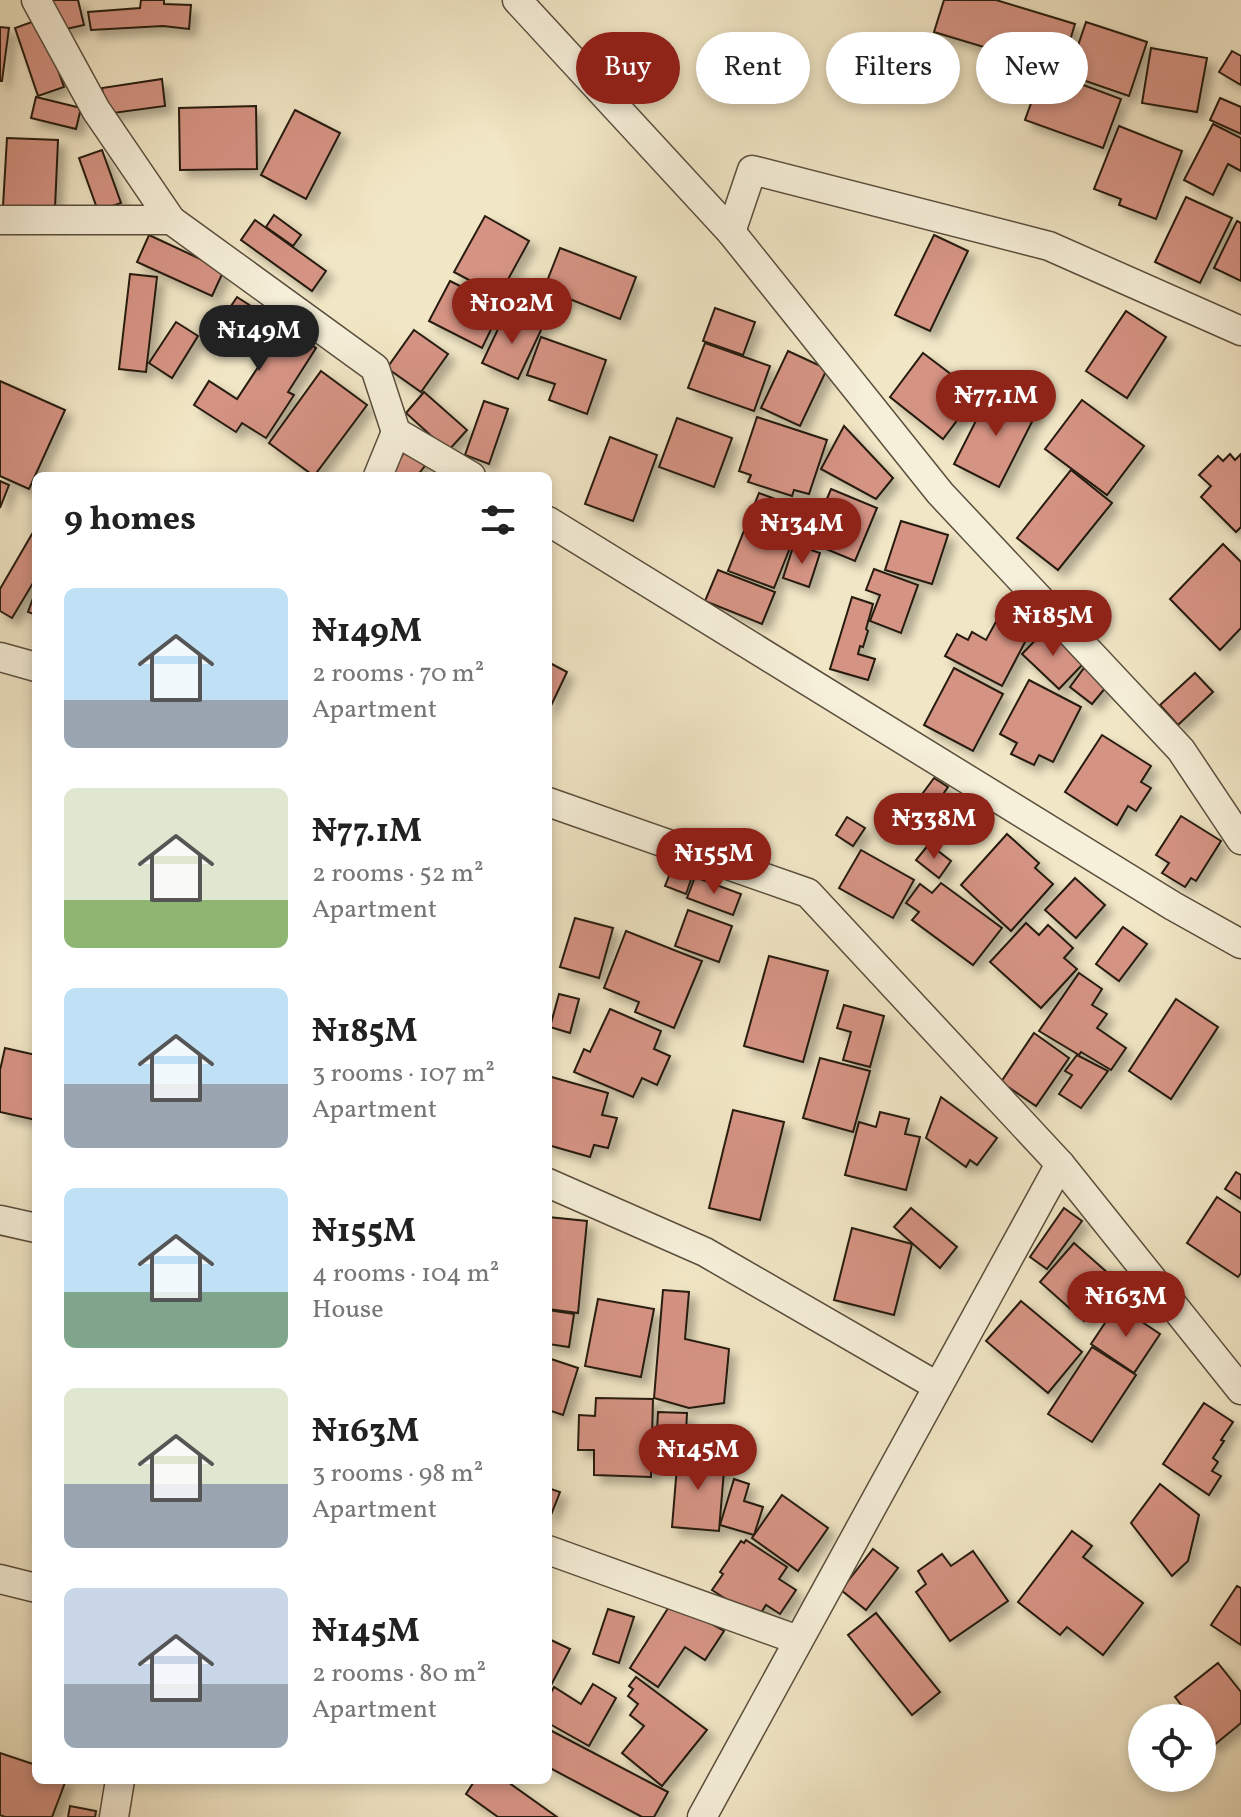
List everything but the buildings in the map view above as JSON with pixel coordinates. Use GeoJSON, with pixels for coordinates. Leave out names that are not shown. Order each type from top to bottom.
{"type":"FeatureCollection","features":[{"type":"Feature","properties":{"kind":"street"},"geometry":{"type":"LineString","coordinates":[[36,0],[96,110],[171,220],[375,368],[396,432],[380,472]]}},
{"type":"Feature","properties":{"kind":"street"},"geometry":{"type":"LineString","coordinates":[[517,0],[731,232],[940,493],[1181,750],[1241,840]]}},
{"type":"Feature","properties":{"kind":"street"},"geometry":{"type":"LineString","coordinates":[[731,232],[752,170],[1049,246],[1241,331]]}},
{"type":"Feature","properties":{"kind":"street"},"geometry":{"type":"LineString","coordinates":[[0,220],[171,220]]}},
{"type":"Feature","properties":{"kind":"street"},"geometry":{"type":"LineString","coordinates":[[396,432],[464,472]]}},
{"type":"Feature","properties":{"kind":"street"},"geometry":{"type":"LineString","coordinates":[[552,523],[1173,906],[1241,944]]}},
{"type":"Feature","properties":{"kind":"street"},"geometry":{"type":"LineString","coordinates":[[0,657],[32,666]]}},
{"type":"Feature","properties":{"kind":"street"},"geometry":{"type":"LineString","coordinates":[[552,803],[808,893],[1060,1164],[1241,1390]]}},
{"type":"Feature","properties":{"kind":"street"},"geometry":{"type":"LineString","coordinates":[[702,1817],[1060,1164]]}},
{"type":"Feature","properties":{"kind":"street"},"geometry":{"type":"LineString","coordinates":[[552,1185],[705,1252],[937,1386]]}},
{"type":"Feature","properties":{"kind":"street"},"geometry":{"type":"LineString","coordinates":[[0,1220],[32,1227]]}},
{"type":"Feature","properties":{"kind":"street"},"geometry":{"type":"LineString","coordinates":[[552,1551],[798,1640]]}},
{"type":"Feature","properties":{"kind":"street"},"geometry":{"type":"LineString","coordinates":[[0,1579],[32,1587]]}},
{"type":"Feature","properties":{"kind":"street"},"geometry":{"type":"LineString","coordinates":[[114,1817],[119,1784]]}}]}
